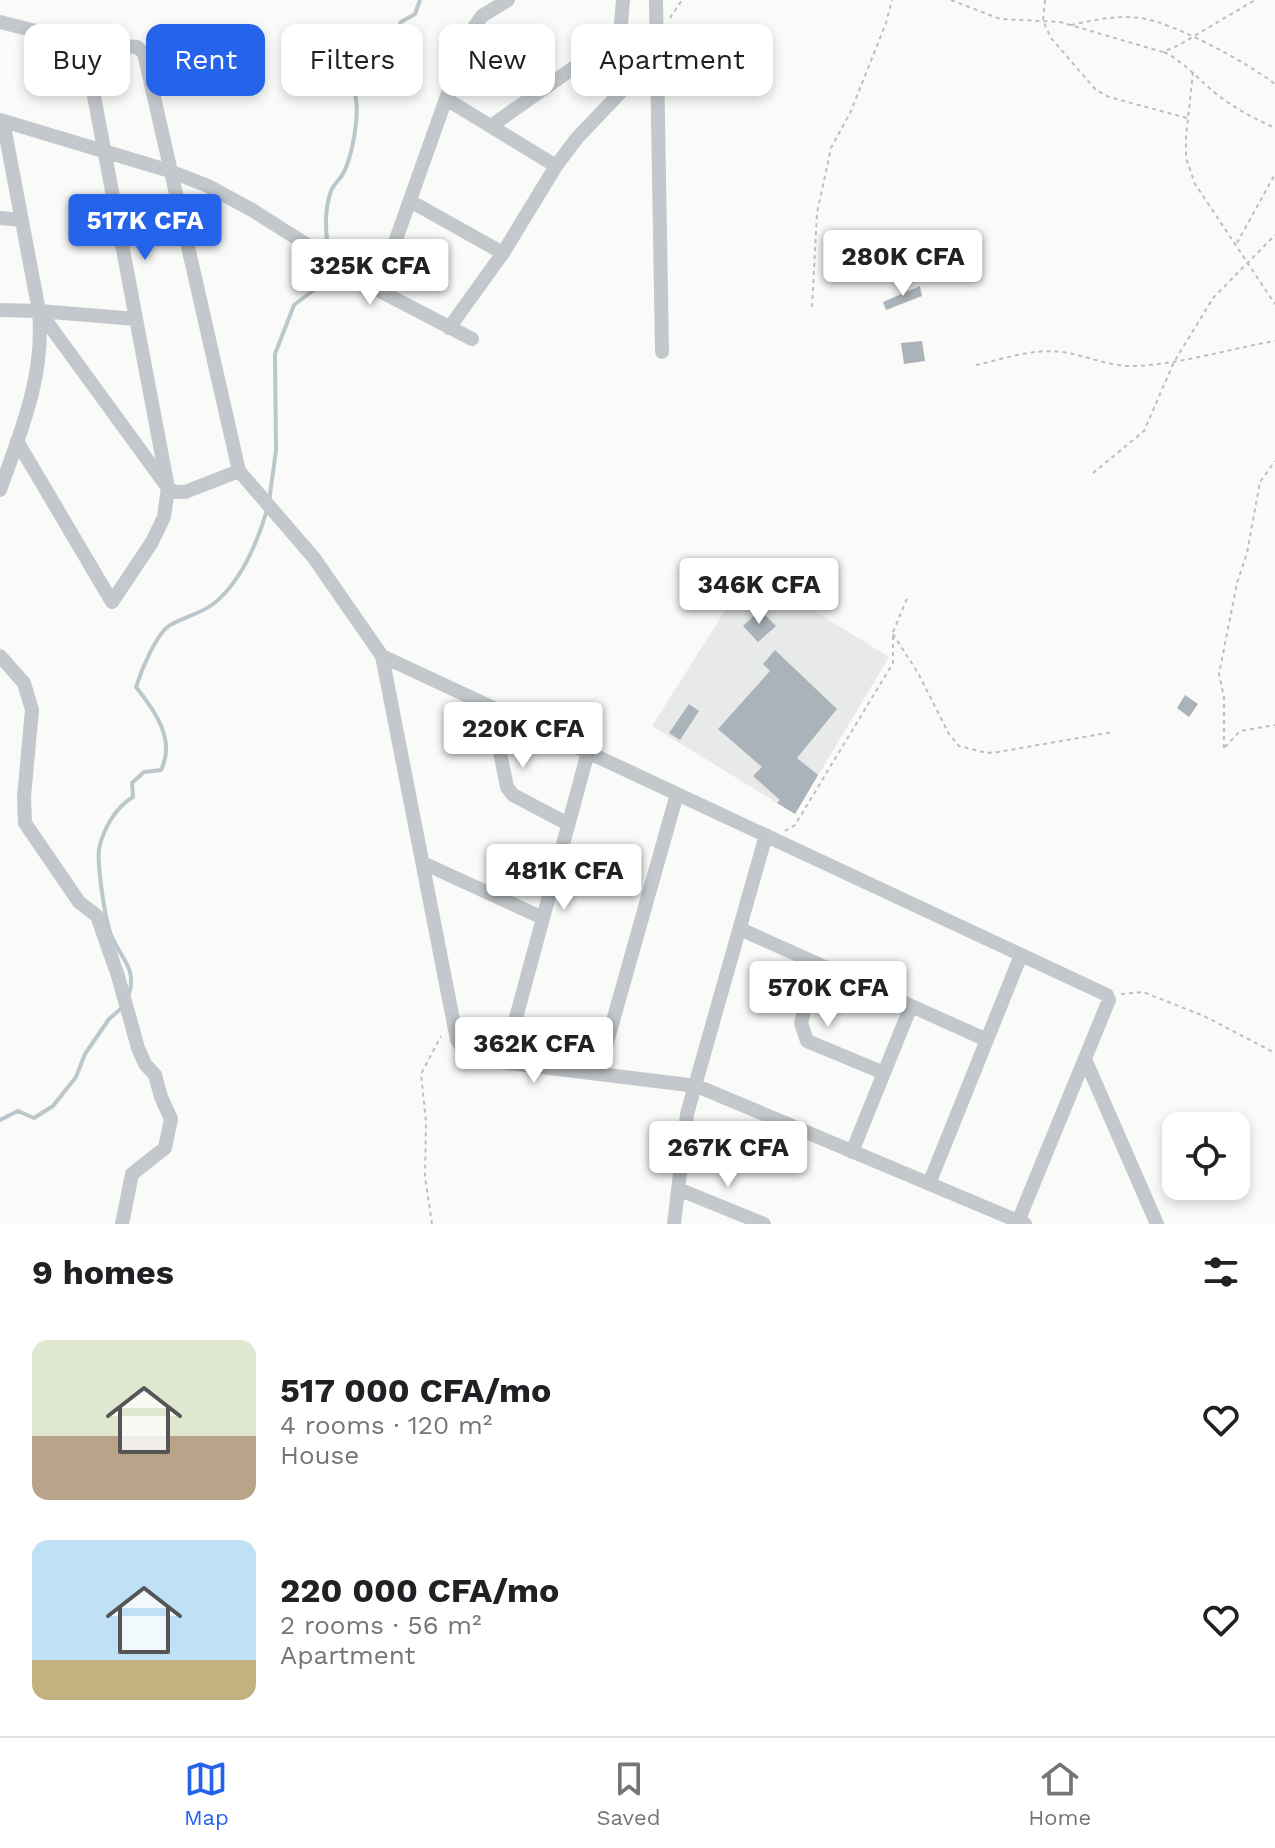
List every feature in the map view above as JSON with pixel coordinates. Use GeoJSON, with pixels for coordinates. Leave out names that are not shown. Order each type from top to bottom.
{"type":"FeatureCollection","features":[{"type":"Feature","properties":{"kind":"street"},"geometry":{"type":"LineString","coordinates":[[378,290],[475,23],[508,0]]}},
{"type":"Feature","properties":{"kind":"street"},"geometry":{"type":"LineString","coordinates":[[621,24],[623,0]]}},
{"type":"Feature","properties":{"kind":"street"},"geometry":{"type":"LineString","coordinates":[[656,0],[662,352]]}},
{"type":"Feature","properties":{"kind":"street"},"geometry":{"type":"LineString","coordinates":[[0,22],[24,28]]}},
{"type":"Feature","properties":{"kind":"street"},"geometry":{"type":"LineString","coordinates":[[130,46],[137,47],[144,53],[239,471],[314,558],[382,656],[1107,995],[1109,1000],[1020,1223],[697,1086],[476,1059],[466,1054],[457,1040],[382,656]]}},
{"type":"Feature","properties":{"kind":"street"},"geometry":{"type":"LineString","coordinates":[[491,126],[571,70]]}},
{"type":"Feature","properties":{"kind":"street"},"geometry":{"type":"LineString","coordinates":[[17,441],[112,602],[152,542],[164,517],[168,488],[94,96]]}},
{"type":"Feature","properties":{"kind":"street"},"geometry":{"type":"LineString","coordinates":[[449,328],[503,253],[556,166],[614,96]]}},
{"type":"Feature","properties":{"kind":"street"},"geometry":{"type":"LineString","coordinates":[[446,99],[556,166]]}},
{"type":"Feature","properties":{"kind":"street"},"geometry":{"type":"LineString","coordinates":[[0,490],[31,404],[42,339],[2,120],[170,171],[208,186],[252,210],[378,290],[472,339]]}},
{"type":"Feature","properties":{"kind":"street"},"geometry":{"type":"LineString","coordinates":[[410,201],[503,253]]}},
{"type":"Feature","properties":{"kind":"street"},"geometry":{"type":"LineString","coordinates":[[0,218],[22,220]]}},
{"type":"Feature","properties":{"kind":"street"},"geometry":{"type":"LineString","coordinates":[[0,310],[136,319]]}},
{"type":"Feature","properties":{"kind":"street"},"geometry":{"type":"LineString","coordinates":[[39,311],[168,488],[185,492],[239,471]]}},
{"type":"Feature","properties":{"kind":"street"},"geometry":{"type":"LineString","coordinates":[[0,656],[24,683],[32,710],[24,797],[25,823],[79,902],[97,916],[138,1048],[145,1064],[155,1075],[171,1119],[165,1148],[132,1174],[122,1224]]}},
{"type":"Feature","properties":{"kind":"street"},"geometry":{"type":"LineString","coordinates":[[491,707],[507,787],[513,795],[568,824]]}},
{"type":"Feature","properties":{"kind":"street"},"geometry":{"type":"LineString","coordinates":[[504,1062],[588,752]]}},
{"type":"Feature","properties":{"kind":"street"},"geometry":{"type":"LineString","coordinates":[[598,1074],[677,794]]}},
{"type":"Feature","properties":{"kind":"street"},"geometry":{"type":"LineString","coordinates":[[674,1224],[685,1124],[740,929],[770,837]]}},
{"type":"Feature","properties":{"kind":"street"},"geometry":{"type":"LineString","coordinates":[[423,863],[543,918]]}},
{"type":"Feature","properties":{"kind":"street"},"geometry":{"type":"LineString","coordinates":[[740,929],[987,1040]]}},
{"type":"Feature","properties":{"kind":"street"},"geometry":{"type":"LineString","coordinates":[[929,1184],[1021,955]]}},
{"type":"Feature","properties":{"kind":"street"},"geometry":{"type":"LineString","coordinates":[[816,963],[801,1023],[807,1041],[884,1073]]}},
{"type":"Feature","properties":{"kind":"street"},"geometry":{"type":"LineString","coordinates":[[852,1152],[911,1006]]}},
{"type":"Feature","properties":{"kind":"street"},"geometry":{"type":"LineString","coordinates":[[1085,1059],[1157,1224]]}},
{"type":"Feature","properties":{"kind":"street"},"geometry":{"type":"LineString","coordinates":[[678,1189],[764,1224]]}},
{"type":"Feature","properties":{"kind":"path"},"geometry":{"type":"LineString","coordinates":[[812,307],[817,213],[831,148],[851,111],[892,0]]}},
{"type":"Feature","properties":{"kind":"path"},"geometry":{"type":"LineString","coordinates":[[951,0],[1000,19],[1070,25],[1163,52],[1183,62],[1214,91],[1248,115],[1275,128]]}},
{"type":"Feature","properties":{"kind":"path"},"geometry":{"type":"LineString","coordinates":[[1045,0],[1043,21],[1051,38],[1096,90],[1109,97],[1188,119]]}},
{"type":"Feature","properties":{"kind":"path"},"geometry":{"type":"LineString","coordinates":[[1163,52],[1255,0]]}},
{"type":"Feature","properties":{"kind":"path"},"geometry":{"type":"LineString","coordinates":[[1070,25],[1109,17],[1142,18],[1192,37],[1255,68],[1275,84]]}},
{"type":"Feature","properties":{"kind":"path"},"geometry":{"type":"LineString","coordinates":[[1193,72],[1186,158],[1195,184],[1275,304]]}},
{"type":"Feature","properties":{"kind":"path"},"geometry":{"type":"LineString","coordinates":[[1236,245],[1275,174]]}},
{"type":"Feature","properties":{"kind":"path"},"geometry":{"type":"LineString","coordinates":[[1093,473],[1144,431],[1174,362],[1213,298],[1275,235]]}},
{"type":"Feature","properties":{"kind":"path"},"geometry":{"type":"LineString","coordinates":[[976,365],[1044,351],[1130,366],[1174,362],[1275,341]]}},
{"type":"Feature","properties":{"kind":"path"},"geometry":{"type":"LineString","coordinates":[[1275,461],[1260,482],[1219,674],[1224,697],[1224,748],[1240,731],[1275,725]]}},
{"type":"Feature","properties":{"kind":"path"},"geometry":{"type":"LineString","coordinates":[[770,837],[795,825],[893,663],[893,634],[908,596]]}},
{"type":"Feature","properties":{"kind":"path"},"geometry":{"type":"LineString","coordinates":[[893,634],[918,673],[949,734],[959,746],[987,753],[1113,732]]}},
{"type":"Feature","properties":{"kind":"path"},"geometry":{"type":"LineString","coordinates":[[1109,1000],[1123,993],[1143,992],[1204,1016],[1275,1053]]}},
{"type":"Feature","properties":{"kind":"path"},"geometry":{"type":"LineString","coordinates":[[432,1224],[425,1177],[426,1122],[421,1074],[433,1048],[453,1018]]}},
{"type":"Feature","properties":{"kind":"shaded area"},"geometry":{"type":"Polygon","coordinates":[[[750,571],[889,657],[795,814],[652,726],[750,571]]]}},
{"type":"Feature","properties":{"kind":"building"},"geometry":{"type":"Polygon","coordinates":[[[920,286],[922,296],[886,310],[883,302],[920,286]]]}},
{"type":"Feature","properties":{"kind":"building"},"geometry":{"type":"Polygon","coordinates":[[[922,341],[925,361],[904,364],[901,343],[922,341]]]}},
{"type":"Feature","properties":{"kind":"building"},"geometry":{"type":"Polygon","coordinates":[[[760,610],[776,626],[758,642],[743,626],[760,610]]]}},
{"type":"Feature","properties":{"kind":"building"},"geometry":{"type":"Polygon","coordinates":[[[775,650],[837,709],[797,758],[818,775],[795,814],[777,803],[780,800],[753,776],[762,767],[718,729],[770,671],[763,664],[775,650]]]}},
{"type":"Feature","properties":{"kind":"building"},"geometry":{"type":"Polygon","coordinates":[[[1185,695],[1198,704],[1189,717],[1177,708],[1185,695]]]}},
{"type":"Feature","properties":{"kind":"building"},"geometry":{"type":"Polygon","coordinates":[[[689,704],[699,711],[680,740],[669,733],[689,704]]]}},
{"type":"Feature","properties":{"kind":"waterway"},"geometry":{"type":"LineString","coordinates":[[326,252],[329,198],[345,170],[353,142],[357,109],[354,91],[362,77],[382,75],[391,62],[396,31],[401,22],[415,14],[420,0]]}},
{"type":"Feature","properties":{"kind":"waterway"},"geometry":{"type":"LineString","coordinates":[[269,502],[276,450],[275,354],[294,305],[315,289],[320,279],[322,260]]}},
{"type":"Feature","properties":{"kind":"waterway"},"geometry":{"type":"LineString","coordinates":[[129,994],[130,971],[112,937],[107,919],[99,849],[111,819],[133,797],[132,783],[144,772],[161,770],[165,759],[165,737],[161,726],[136,687],[150,652],[166,628],[212,605],[239,575],[267,510]]}},
{"type":"Feature","properties":{"kind":"waterway"},"geometry":{"type":"LineString","coordinates":[[0,1120],[18,1111],[34,1118],[53,1106],[76,1077],[85,1054],[109,1019],[124,1006]]}}]}
